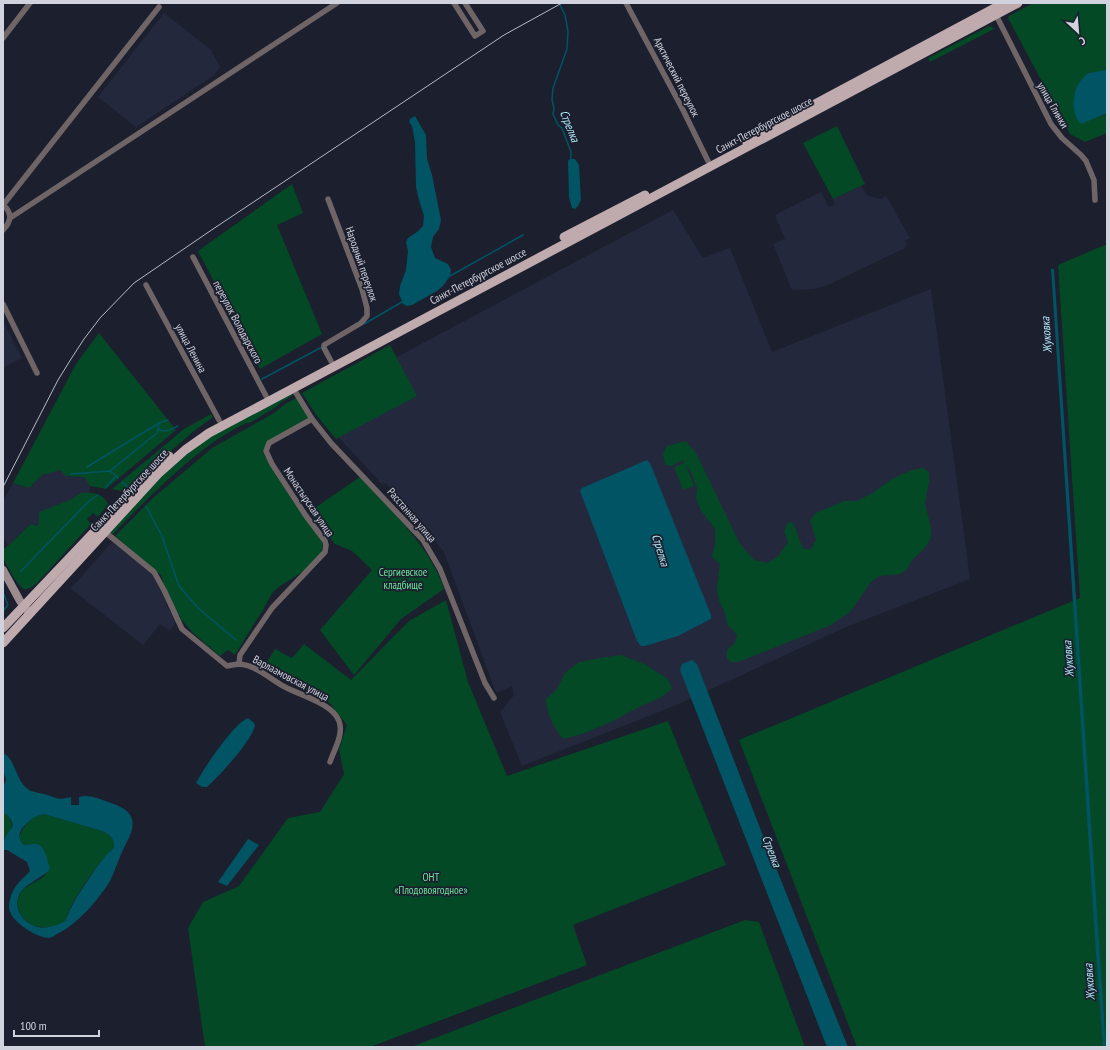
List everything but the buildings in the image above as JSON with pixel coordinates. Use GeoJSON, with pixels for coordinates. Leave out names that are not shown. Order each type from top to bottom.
{"type":"FeatureCollection","features":[{"type":"Feature","properties":{"kind":"main road","name":"Санкт-Петербургское шоссе"},"geometry":{"type":"LineString","coordinates":[[3,643],[25,610],[157,466],[189,439],[219,420],[1004,3]]}},
{"type":"Feature","properties":{"kind":"main road","name":"Санкт-Петербургское шоссе"},"geometry":{"type":"LineString","coordinates":[[3,628],[25,610],[105,532],[158,474],[199,439],[992,9],[1018,3]]}},
{"type":"Feature","properties":{"kind":"main road"},"geometry":{"type":"LineString","coordinates":[[3,570],[25,610]]}},
{"type":"Feature","properties":{"kind":"main road"},"geometry":{"type":"LineString","coordinates":[[3,581],[15,604],[25,610]]}},
{"type":"Feature","properties":{"kind":"street"},"geometry":{"type":"LineString","coordinates":[[3,38],[30,3]]}},
{"type":"Feature","properties":{"kind":"street"},"geometry":{"type":"LineString","coordinates":[[10,218],[337,3]]}},
{"type":"Feature","properties":{"kind":"street"},"geometry":{"type":"LineString","coordinates":[[454,3],[475,36],[483,31],[465,3]]}},
{"type":"Feature","properties":{"kind":"street","name":"Арктический переулок"},"geometry":{"type":"LineString","coordinates":[[626,3],[683,110],[708,161]]}},
{"type":"Feature","properties":{"kind":"street"},"geometry":{"type":"LineString","coordinates":[[3,230],[9,223],[10,218],[9,211],[3,205],[159,7]]}},
{"type":"Feature","properties":{"kind":"street","name":"улица Глинки"},"geometry":{"type":"LineString","coordinates":[[992,9],[1051,124],[1062,138],[1081,155],[1090,168],[1094,180],[1095,200]]}},
{"type":"Feature","properties":{"kind":"street","name":"Народный переулок"},"geometry":{"type":"LineString","coordinates":[[328,199],[362,289],[367,308],[367,316],[361,323],[324,344],[324,348],[331,361]]}},
{"type":"Feature","properties":{"kind":"street","name":"переулок Володарского"},"geometry":{"type":"LineString","coordinates":[[193,257],[266,396]]}},
{"type":"Feature","properties":{"kind":"street","name":"улица Ленина"},"geometry":{"type":"LineString","coordinates":[[146,285],[219,420]]}},
{"type":"Feature","properties":{"kind":"street"},"geometry":{"type":"LineString","coordinates":[[3,304],[37,373]]}},
{"type":"Feature","properties":{"kind":"street","name":"Расстанная улица"},"geometry":{"type":"LineString","coordinates":[[293,388],[312,419],[331,443],[423,540],[431,552],[445,581],[483,678],[494,698]]}},
{"type":"Feature","properties":{"kind":"street","name":"Монастырская улица"},"geometry":{"type":"LineString","coordinates":[[238,664],[240,654],[272,608],[325,552],[326,545],[323,538],[306,516],[280,477],[269,460],[266,451],[269,443],[312,419]]}},
{"type":"Feature","properties":{"kind":"street","name":"Варлаамовская улица"},"geometry":{"type":"LineString","coordinates":[[105,532],[154,572],[182,629],[227,666],[238,664],[250,666],[286,687],[313,699],[333,713],[338,720],[340,730],[330,762]]}},
{"type":"Feature","properties":{"kind":"shaded area"},"geometry":{"type":"Polygon","coordinates":[[[164,13],[211,50],[220,67],[214,75],[136,127],[98,97],[164,13]]]}},
{"type":"Feature","properties":{"kind":"shaded area"},"geometry":{"type":"Polygon","coordinates":[[[861,186],[868,196],[881,199],[886,196],[910,238],[905,240],[907,245],[903,249],[828,285],[814,289],[792,290],[773,244],[785,239],[775,215],[821,192],[829,207],[835,204],[833,199],[861,186]]]}},
{"type":"Feature","properties":{"kind":"shaded area"},"geometry":{"type":"Polygon","coordinates":[[[673,210],[703,258],[730,248],[772,352],[931,289],[970,579],[846,627],[679,704],[522,766],[500,712],[514,695],[512,686],[496,693],[444,552],[386,483],[382,484],[339,438],[312,402],[673,210]]]}},
{"type":"Feature","properties":{"kind":"shaded area"},"geometry":{"type":"Polygon","coordinates":[[[3,321],[22,358],[3,368],[3,321]]]}},
{"type":"Feature","properties":{"kind":"shaded area"},"geometry":{"type":"Polygon","coordinates":[[[61,469],[66,476],[84,477],[90,486],[89,493],[81,493],[37,526],[31,524],[8,545],[3,537],[3,502],[13,483],[29,488],[42,475],[61,469]]]}},
{"type":"Feature","properties":{"kind":"shaded area"},"geometry":{"type":"Polygon","coordinates":[[[112,542],[152,573],[162,591],[168,609],[176,619],[175,624],[170,630],[160,624],[143,645],[70,588],[112,542]]]}},
{"type":"Feature","properties":{"kind":"green space"},"geometry":{"type":"Polygon","coordinates":[[[1033,3],[1106,3],[1107,69],[1099,72],[1090,72],[1081,123],[1107,113],[1107,133],[1085,142],[1070,134],[1008,18],[1009,16],[1033,3]]]}},
{"type":"Feature","properties":{"kind":"green space"},"geometry":{"type":"Polygon","coordinates":[[[989,26],[994,29],[930,62],[928,58],[989,26]]]}},
{"type":"Feature","properties":{"kind":"green space"},"geometry":{"type":"Polygon","coordinates":[[[837,126],[865,184],[833,199],[803,143],[837,126]]]}},
{"type":"Feature","properties":{"kind":"green space"},"geometry":{"type":"Polygon","coordinates":[[[292,184],[303,213],[277,225],[322,334],[260,369],[198,251],[292,184]]]}},
{"type":"Feature","properties":{"kind":"green space"},"geometry":{"type":"Polygon","coordinates":[[[1107,244],[1107,1047],[857,1047],[739,740],[1080,598],[1058,265],[1107,244]]]}},
{"type":"Feature","properties":{"kind":"green space"},"geometry":{"type":"Polygon","coordinates":[[[99,333],[176,430],[106,489],[90,486],[84,477],[65,476],[61,470],[42,475],[29,488],[13,483],[76,364],[99,333]]]}},
{"type":"Feature","properties":{"kind":"green space"},"geometry":{"type":"Polygon","coordinates":[[[390,345],[417,396],[336,439],[317,416],[302,393],[390,345]]]}},
{"type":"Feature","properties":{"kind":"green space"},"geometry":{"type":"Polygon","coordinates":[[[291,393],[293,395],[276,407],[250,423],[246,423],[222,437],[180,468],[113,534],[109,532],[161,475],[207,438],[291,393]]]}},
{"type":"Feature","properties":{"kind":"green space"},"geometry":{"type":"Polygon","coordinates":[[[296,398],[309,417],[268,442],[263,453],[292,500],[322,540],[323,548],[314,563],[274,591],[235,655],[228,650],[220,656],[193,633],[180,618],[181,616],[178,615],[161,575],[115,536],[153,498],[212,448],[274,413],[285,404],[296,398]]]}},
{"type":"Feature","properties":{"kind":"green space"},"geometry":{"type":"Polygon","coordinates":[[[211,414],[213,417],[159,461],[135,484],[121,491],[112,489],[184,429],[211,414]]]}},
{"type":"Feature","properties":{"kind":"green space"},"geometry":{"type":"Polygon","coordinates":[[[686,441],[696,453],[740,544],[754,560],[767,563],[778,556],[788,542],[784,531],[788,523],[792,522],[796,528],[800,542],[804,549],[811,549],[816,540],[810,520],[816,513],[844,501],[857,501],[874,492],[892,479],[912,470],[923,468],[929,472],[929,482],[925,503],[931,528],[931,538],[925,548],[913,559],[907,569],[900,574],[879,576],[871,582],[850,612],[831,625],[738,662],[731,662],[727,658],[727,650],[735,643],[737,635],[727,624],[725,612],[719,601],[717,588],[720,564],[712,557],[715,545],[715,529],[700,509],[696,498],[697,488],[691,472],[686,465],[694,486],[683,490],[674,467],[684,463],[683,460],[671,466],[665,465],[663,454],[667,446],[686,441]]]}},
{"type":"Feature","properties":{"kind":"green space","name":"Сергиевское кладбище"},"geometry":{"type":"Polygon","coordinates":[[[360,477],[408,529],[438,573],[444,589],[401,619],[354,675],[320,630],[372,570],[352,551],[335,544],[309,512],[360,477]]]}},
{"type":"Feature","properties":{"kind":"green space"},"geometry":{"type":"Polygon","coordinates":[[[81,493],[100,495],[108,504],[98,517],[93,513],[87,519],[91,524],[35,585],[31,588],[22,588],[15,580],[6,564],[3,557],[3,550],[31,524],[37,526],[39,524],[39,512],[70,500],[81,493]]]}},
{"type":"Feature","properties":{"kind":"green space","name":"ОНТ «Плодовоягодное»"},"geometry":{"type":"Polygon","coordinates":[[[446,600],[468,682],[507,776],[668,721],[726,865],[573,925],[587,965],[370,1047],[205,1047],[188,928],[203,902],[239,886],[288,818],[320,812],[344,774],[339,749],[347,725],[327,700],[263,669],[275,649],[292,658],[304,644],[351,680],[409,621],[446,600]]]}},
{"type":"Feature","properties":{"kind":"green space"},"geometry":{"type":"Polygon","coordinates":[[[621,655],[644,664],[668,679],[672,689],[660,698],[611,722],[582,734],[563,739],[552,720],[546,699],[557,689],[565,673],[579,662],[621,655]]]}},
{"type":"Feature","properties":{"kind":"green space"},"geometry":{"type":"Polygon","coordinates":[[[3,814],[6,814],[9,817],[12,824],[10,831],[3,840],[3,814]]]}},
{"type":"Feature","properties":{"kind":"green space"},"geometry":{"type":"Polygon","coordinates":[[[44,814],[105,832],[113,839],[114,848],[102,860],[83,886],[73,902],[65,921],[53,926],[44,927],[30,924],[22,916],[19,911],[18,899],[25,888],[45,875],[46,872],[48,863],[41,846],[36,844],[24,845],[19,838],[25,825],[31,819],[44,814]]]}},
{"type":"Feature","properties":{"kind":"green space"},"geometry":{"type":"Polygon","coordinates":[[[745,920],[759,922],[805,1047],[411,1047],[745,920]]]}},
{"type":"Feature","properties":{"kind":"water"},"geometry":{"type":"Polygon","coordinates":[[[1107,69],[1107,113],[1081,124],[1077,118],[1074,105],[1074,97],[1079,83],[1089,73],[1107,69]]]}},
{"type":"Feature","properties":{"kind":"water"},"geometry":{"type":"Polygon","coordinates":[[[415,116],[426,135],[427,159],[432,175],[441,220],[439,229],[433,237],[431,247],[435,258],[448,264],[451,270],[450,276],[443,286],[437,291],[412,305],[407,306],[403,304],[399,294],[400,286],[406,270],[408,251],[406,242],[408,238],[423,226],[424,216],[416,187],[415,142],[412,126],[409,122],[410,119],[415,116]]]}},
{"type":"Feature","properties":{"kind":"water"},"geometry":{"type":"Polygon","coordinates":[[[570,159],[575,159],[579,165],[581,200],[575,209],[572,208],[569,197],[568,161],[570,159]]]}},
{"type":"Feature","properties":{"kind":"water"},"geometry":{"type":"Polygon","coordinates":[[[1051,269],[1054,269],[1106,1047],[1103,1047],[1097,968],[1051,269]]]}},
{"type":"Feature","properties":{"kind":"water"},"geometry":{"type":"Polygon","coordinates":[[[647,460],[650,463],[711,615],[711,619],[678,636],[641,646],[637,641],[580,491],[582,488],[647,460]]]}},
{"type":"Feature","properties":{"kind":"water"},"geometry":{"type":"Polygon","coordinates":[[[692,660],[697,664],[760,828],[848,1047],[827,1047],[680,670],[682,664],[692,660]]]}},
{"type":"Feature","properties":{"kind":"water"},"geometry":{"type":"Polygon","coordinates":[[[248,718],[254,723],[255,726],[241,750],[207,787],[202,787],[196,783],[205,767],[227,737],[248,718]]]}},
{"type":"Feature","properties":{"kind":"water"},"geometry":{"type":"Polygon","coordinates":[[[3,753],[11,760],[24,786],[29,790],[59,799],[71,797],[71,805],[79,805],[79,797],[94,797],[122,808],[132,819],[133,823],[130,835],[110,881],[94,903],[80,918],[65,930],[50,938],[30,932],[13,917],[10,911],[10,900],[14,890],[19,882],[30,871],[27,862],[7,850],[3,850],[3,841],[12,827],[12,822],[6,814],[3,814],[3,787],[6,780],[3,770],[3,753]],[[44,814],[34,818],[24,826],[21,830],[20,840],[24,845],[40,845],[46,855],[50,869],[24,888],[19,895],[17,905],[21,915],[28,923],[38,927],[48,927],[65,921],[76,898],[96,868],[114,848],[111,837],[102,831],[44,814]]]}},
{"type":"Feature","properties":{"kind":"water"},"geometry":{"type":"Polygon","coordinates":[[[248,839],[259,845],[227,886],[218,882],[248,839]]]}},
{"type":"Feature","properties":{"kind":"waterway","name":"Стрелка"},"geometry":{"type":"LineString","coordinates":[[560,5],[565,15],[568,31],[567,49],[553,88],[553,114],[558,125],[562,128],[571,152],[571,161]]}},
{"type":"Feature","properties":{"kind":"waterway"},"geometry":{"type":"LineString","coordinates":[[450,276],[523,235]]}},
{"type":"Feature","properties":{"kind":"waterway"},"geometry":{"type":"LineString","coordinates":[[364,324],[402,302]]}},
{"type":"Feature","properties":{"kind":"waterway"},"geometry":{"type":"LineString","coordinates":[[262,379],[322,347]]}},
{"type":"Feature","properties":{"kind":"waterway"},"geometry":{"type":"LineString","coordinates":[[87,467],[159,423],[168,420]]}},
{"type":"Feature","properties":{"kind":"waterway"},"geometry":{"type":"LineString","coordinates":[[110,471],[157,433],[159,423]]}},
{"type":"Feature","properties":{"kind":"waterway"},"geometry":{"type":"LineString","coordinates":[[158,429],[166,431],[178,426]]}},
{"type":"Feature","properties":{"kind":"waterway"},"geometry":{"type":"LineString","coordinates":[[71,474],[110,471],[118,478]]}},
{"type":"Feature","properties":{"kind":"waterway"},"geometry":{"type":"LineString","coordinates":[[106,487],[116,476]]}},
{"type":"Feature","properties":{"kind":"waterway"},"geometry":{"type":"LineString","coordinates":[[122,482],[128,487]]}},
{"type":"Feature","properties":{"kind":"waterway"},"geometry":{"type":"LineString","coordinates":[[21,571],[89,501],[98,495]]}},
{"type":"Feature","properties":{"kind":"waterway"},"geometry":{"type":"LineString","coordinates":[[146,506],[162,536],[179,586],[198,608],[236,640]]}},
{"type":"Feature","properties":{"kind":"waterway"},"geometry":{"type":"LineString","coordinates":[[3,592],[8,605],[3,611]]}},
{"type":"Feature","properties":{"kind":"tram line"},"geometry":{"type":"LineString","coordinates":[[3,487],[58,380],[71,359],[100,318],[134,283],[504,35],[562,3]]}},
{"type":"Feature","properties":{"kind":"water label","name":"Жуковка"},"geometry":{"type":"Point","coordinates":[1046,335]}},
{"type":"Feature","properties":{"kind":"water label","name":"Жуковка"},"geometry":{"type":"Point","coordinates":[1068,659]}},
{"type":"Feature","properties":{"kind":"water label","name":"Жуковка"},"geometry":{"type":"Point","coordinates":[1089,982]}}]}
